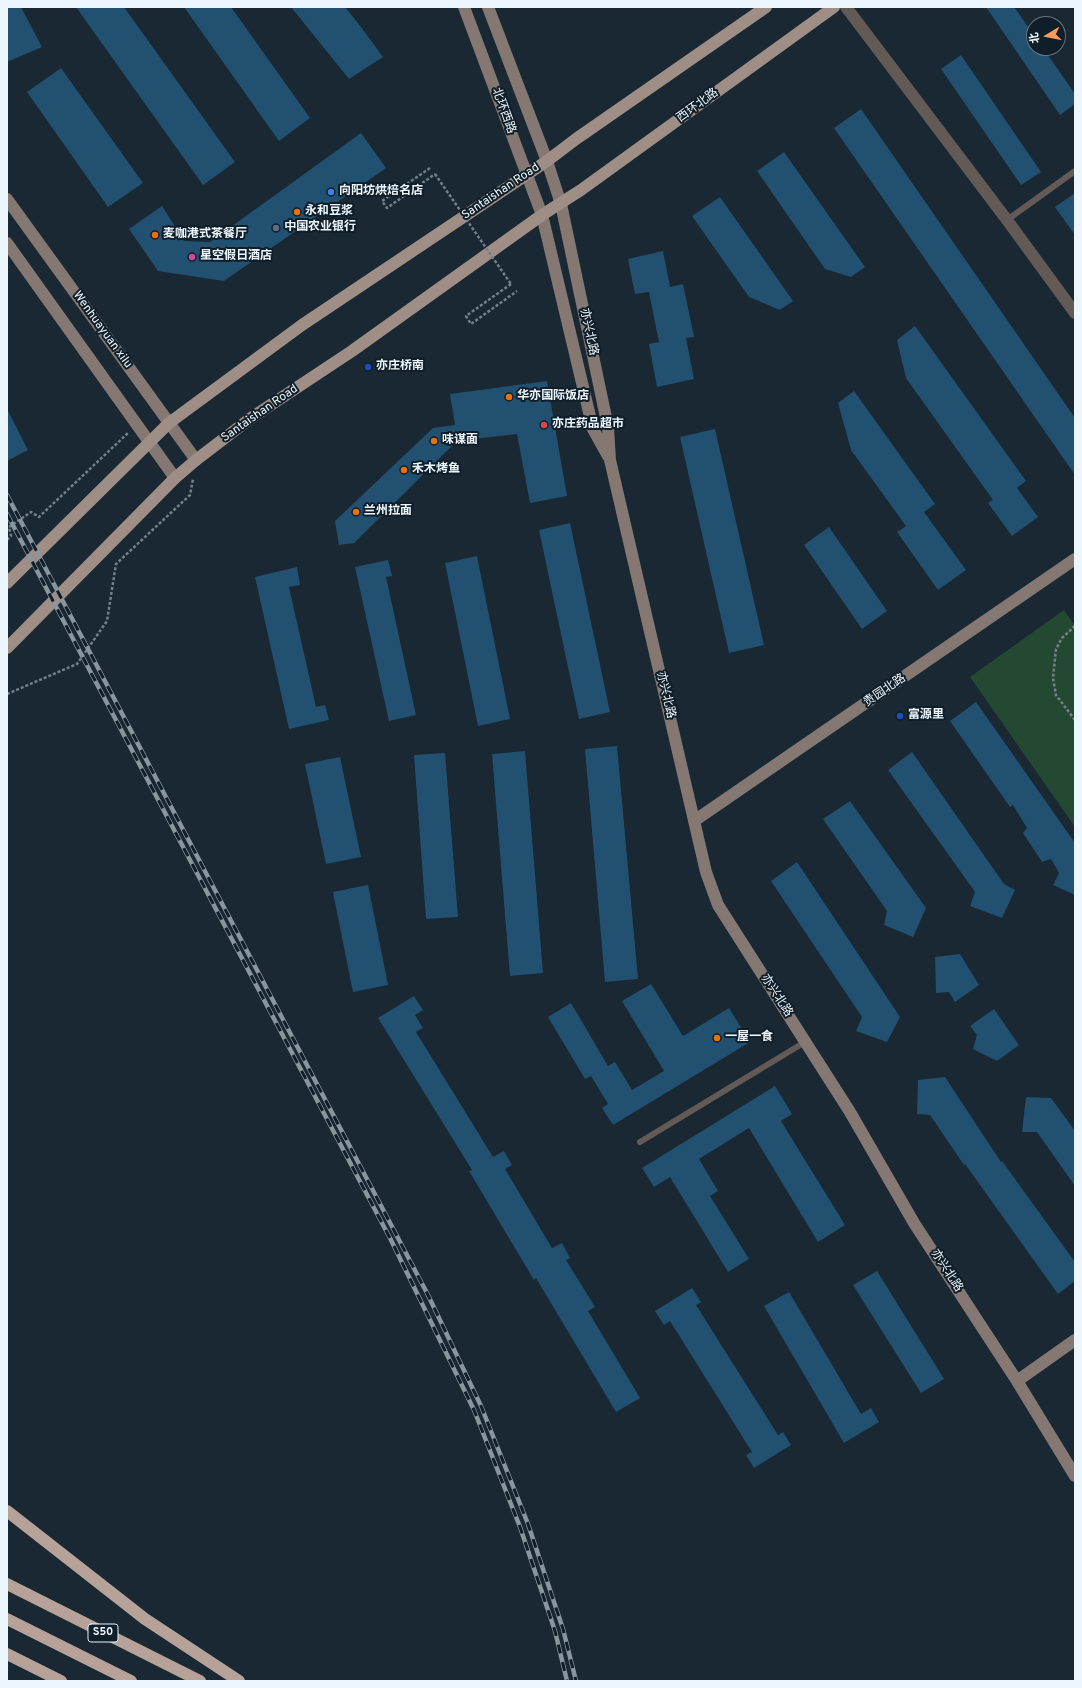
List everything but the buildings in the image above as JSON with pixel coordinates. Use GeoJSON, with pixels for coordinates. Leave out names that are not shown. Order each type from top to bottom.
{"type":"FeatureCollection","features":[{"type":"Feature","properties":{"kind":"highway"},"geometry":{"type":"LineString","coordinates":[[7,1511],[145,1619],[239,1681]]}},
{"type":"Feature","properties":{"kind":"highway","name":"S50"},"geometry":{"type":"LineString","coordinates":[[7,1584],[200,1681]]}},
{"type":"Feature","properties":{"kind":"highway","name":"S50"},"geometry":{"type":"LineString","coordinates":[[7,1620],[131,1681]]}},
{"type":"Feature","properties":{"kind":"highway"},"geometry":{"type":"LineString","coordinates":[[7,1654],[61,1681]]}},
{"type":"Feature","properties":{"kind":"main road"},"geometry":{"type":"LineString","coordinates":[[547,161],[576,139],[766,7]]}},
{"type":"Feature","properties":{"kind":"main road","name":"西环北路"},"geometry":{"type":"LineString","coordinates":[[542,215],[561,204],[834,7]]}},
{"type":"Feature","properties":{"kind":"main road","name":"Santaishan Road"},"geometry":{"type":"LineString","coordinates":[[7,583],[169,423],[302,325],[547,161]]}},
{"type":"Feature","properties":{"kind":"main road","name":"Santaishan Road"},"geometry":{"type":"LineString","coordinates":[[7,648],[175,478],[196,460],[251,418],[352,351],[542,215]]}},
{"type":"Feature","properties":{"kind":"street","name":"北环西路"},"geometry":{"type":"LineString","coordinates":[[464,7],[542,215]]}},
{"type":"Feature","properties":{"kind":"street","name":"北环西路"},"geometry":{"type":"LineString","coordinates":[[488,7],[547,161],[561,204]]}},
{"type":"Feature","properties":{"kind":"street"},"geometry":{"type":"LineString","coordinates":[[846,7],[1007,220],[1075,314]]}},
{"type":"Feature","properties":{"kind":"street","name":"Wenhuayuan xilu"},"geometry":{"type":"LineString","coordinates":[[7,199],[196,460]]}},
{"type":"Feature","properties":{"kind":"street","name":"亦兴北路"},"geometry":{"type":"LineString","coordinates":[[561,204],[608,427],[610,460],[706,872],[718,905],[850,1112],[914,1223],[1018,1380],[1075,1476]]}},
{"type":"Feature","properties":{"kind":"street","name":"亦兴北路"},"geometry":{"type":"LineString","coordinates":[[542,215],[593,429],[610,460]]}},
{"type":"Feature","properties":{"kind":"street"},"geometry":{"type":"LineString","coordinates":[[7,243],[175,478]]}},
{"type":"Feature","properties":{"kind":"street","name":"贵园北路"},"geometry":{"type":"LineString","coordinates":[[694,821],[1075,559]]}},
{"type":"Feature","properties":{"kind":"street"},"geometry":{"type":"LineString","coordinates":[[1018,1380],[1075,1340]]}},
{"type":"Feature","properties":{"kind":"lane"},"geometry":{"type":"LineString","coordinates":[[1007,220],[1075,171]]}},
{"type":"Feature","properties":{"kind":"lane"},"geometry":{"type":"LineString","coordinates":[[640,1142],[805,1042]]}},
{"type":"Feature","properties":{"kind":"path"},"geometry":{"type":"LineString","coordinates":[[430,168],[382,201],[387,208],[435,174],[511,284],[466,316],[471,324],[517,291]]}},
{"type":"Feature","properties":{"kind":"path"},"geometry":{"type":"LineString","coordinates":[[7,540],[11,536],[9,527],[31,512],[39,517],[137,425]]}},
{"type":"Feature","properties":{"kind":"path"},"geometry":{"type":"LineString","coordinates":[[7,694],[77,664],[107,621],[116,564],[190,495],[196,460]]}},
{"type":"Feature","properties":{"kind":"path"},"geometry":{"type":"LineString","coordinates":[[1075,626],[1062,638],[1056,649],[1053,678],[1056,695],[1075,720]]}},
{"type":"Feature","properties":{"kind":"green space"},"geometry":{"type":"Polygon","coordinates":[[[1064,610],[1075,626],[1075,827],[970,677],[1064,610]]]}},
{"type":"Feature","properties":{"kind":"railway"},"geometry":{"type":"LineString","coordinates":[[7,495],[428,1295],[481,1406],[528,1524],[563,1629],[576,1681]]}},
{"type":"Feature","properties":{"kind":"railway"},"geometry":{"type":"LineString","coordinates":[[7,514],[391,1240],[474,1410],[520,1527],[555,1631],[567,1681]]}},
{"type":"Feature","properties":{"kind":"place","name":"向阳坊烘焙名店"},"geometry":{"type":"Point","coordinates":[331,192]}},
{"type":"Feature","properties":{"kind":"place","name":"永和豆浆"},"geometry":{"type":"Point","coordinates":[297,212]}},
{"type":"Feature","properties":{"kind":"place","name":"中国农业银行"},"geometry":{"type":"Point","coordinates":[276,228]}},
{"type":"Feature","properties":{"kind":"place","name":"麦咖港式茶餐厅"},"geometry":{"type":"Point","coordinates":[155,235]}},
{"type":"Feature","properties":{"kind":"place","name":"星空假日酒店"},"geometry":{"type":"Point","coordinates":[192,257]}},
{"type":"Feature","properties":{"kind":"place","name":"亦庄桥南"},"geometry":{"type":"Point","coordinates":[368,367]}},
{"type":"Feature","properties":{"kind":"place","name":"华亦国际饭店"},"geometry":{"type":"Point","coordinates":[509,397]}},
{"type":"Feature","properties":{"kind":"place","name":"亦庄药品超市"},"geometry":{"type":"Point","coordinates":[544,425]}},
{"type":"Feature","properties":{"kind":"place","name":"味谋面"},"geometry":{"type":"Point","coordinates":[434,441]}},
{"type":"Feature","properties":{"kind":"place","name":"禾木烤鱼"},"geometry":{"type":"Point","coordinates":[404,470]}},
{"type":"Feature","properties":{"kind":"place","name":"兰州拉面"},"geometry":{"type":"Point","coordinates":[356,512]}},
{"type":"Feature","properties":{"kind":"place","name":"富源里"},"geometry":{"type":"Point","coordinates":[900,716]}},
{"type":"Feature","properties":{"kind":"place","name":"一屋一食"},"geometry":{"type":"Point","coordinates":[717,1038]}}]}
